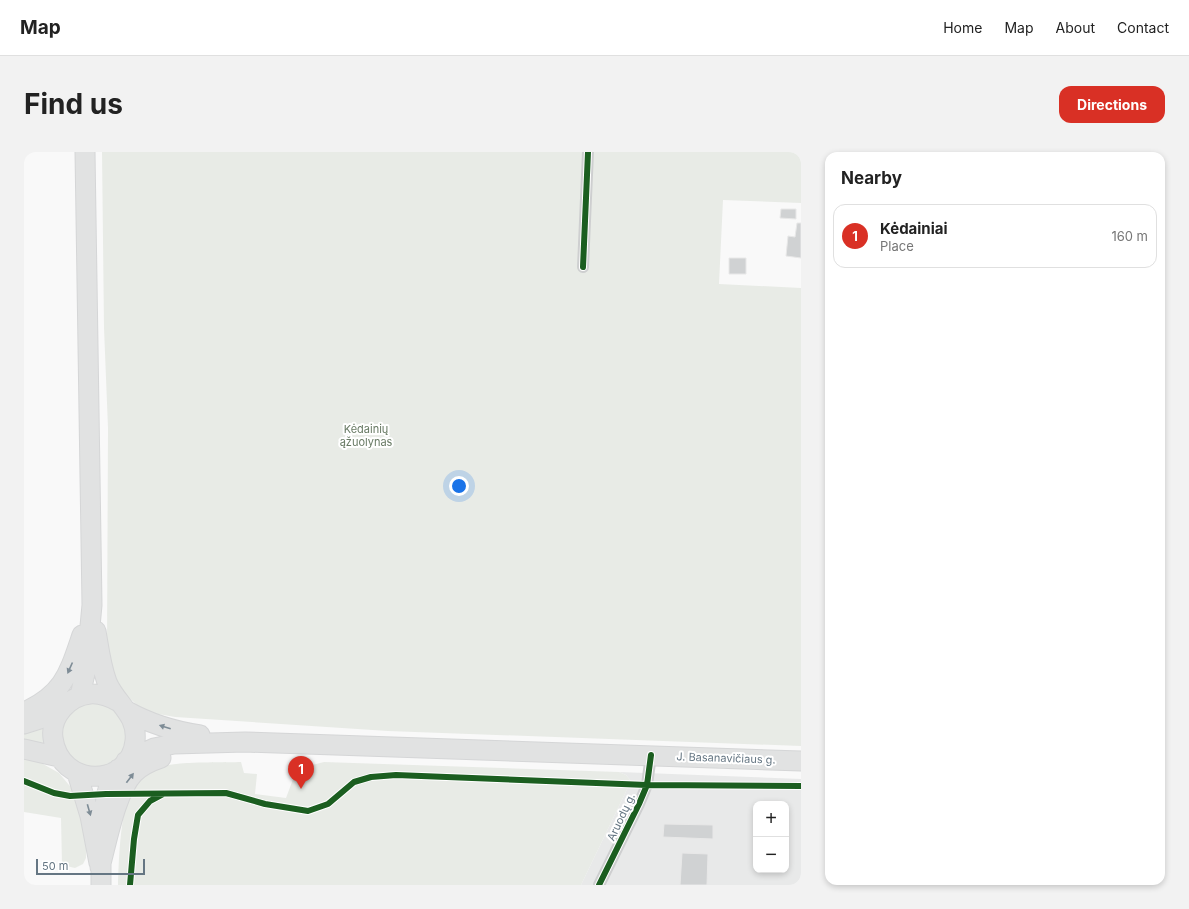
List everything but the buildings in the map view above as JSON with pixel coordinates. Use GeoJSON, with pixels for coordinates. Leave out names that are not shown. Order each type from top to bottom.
{"type":"FeatureCollection","features":[{"type":"Feature","properties":{"kind":"main road"},"geometry":{"type":"LineString","coordinates":[[80,696],[86,669],[92,605],[85,152]]}},
{"type":"Feature","properties":{"kind":"main road"},"geometry":{"type":"LineString","coordinates":[[92,605],[101,663],[108,683],[134,725],[135,741],[132,752],[110,780],[106,794],[100,876]]}},
{"type":"Feature","properties":{"kind":"main road"},"geometry":{"type":"LineString","coordinates":[[24,712],[40,705],[53,694],[63,682],[71,667],[92,605]]}},
{"type":"Feature","properties":{"kind":"main road"},"geometry":{"type":"LineString","coordinates":[[100,694],[110,697],[139,718],[179,732],[245,742],[174,744],[154,748],[108,774],[87,776],[77,773],[64,764],[59,758],[54,747],[52,735],[54,724],[59,713],[65,706],[80,696],[100,694]]}},
{"type":"Feature","properties":{"kind":"main road"},"geometry":{"type":"LineString","coordinates":[[24,724],[59,713]]}},
{"type":"Feature","properties":{"kind":"main road"},"geometry":{"type":"LineString","coordinates":[[100,876],[121,793],[135,772],[150,762],[170,755],[245,742]]}},
{"type":"Feature","properties":{"kind":"main road","name":"J. Basanavičiaus g."},"geometry":{"type":"LineString","coordinates":[[245,742],[801,761]]}},
{"type":"Feature","properties":{"kind":"main road"},"geometry":{"type":"LineString","coordinates":[[24,749],[59,758]]}},
{"type":"Feature","properties":{"kind":"main road"},"geometry":{"type":"LineString","coordinates":[[77,773],[90,816],[100,876]]}},
{"type":"Feature","properties":{"kind":"street"},"geometry":{"type":"LineString","coordinates":[[583,267],[588,152]]}},
{"type":"Feature","properties":{"kind":"street","name":"Aruodų g."},"geometry":{"type":"LineString","coordinates":[[599,885],[647,785],[651,755]]}},
{"type":"Feature","properties":{"kind":"shaded area"},"geometry":{"type":"Polygon","coordinates":[[[619,772],[801,779],[801,885],[581,885],[631,781],[626,775],[619,772]]]}},
{"type":"Feature","properties":{"kind":"green space","name":"Kėdainių ąžuolynas"},"geometry":{"type":"Polygon","coordinates":[[[102,152],[801,152],[801,203],[723,200],[719,284],[801,288],[801,746],[388,731],[175,717],[153,713],[138,706],[124,693],[113,673],[107,648],[108,428],[104,328],[102,152]]]}},
{"type":"Feature","properties":{"kind":"green space"},"geometry":{"type":"Polygon","coordinates":[[[94,702],[107,705],[117,712],[124,722],[127,735],[124,748],[117,758],[107,765],[94,768],[81,765],[71,758],[64,748],[61,735],[64,722],[71,712],[81,705],[94,702]]]}},
{"type":"Feature","properties":{"kind":"green space"},"geometry":{"type":"Polygon","coordinates":[[[45,726],[45,745],[24,742],[24,731],[45,726]]]}},
{"type":"Feature","properties":{"kind":"green space"},"geometry":{"type":"Polygon","coordinates":[[[24,759],[36,760],[59,773],[74,791],[82,810],[86,848],[86,858],[83,864],[75,868],[62,865],[61,818],[24,812],[24,759]]]}},
{"type":"Feature","properties":{"kind":"green space"},"geometry":{"type":"Polygon","coordinates":[[[241,762],[244,773],[257,774],[255,794],[286,798],[295,774],[308,772],[312,765],[324,762],[619,772],[626,775],[631,781],[581,885],[118,885],[123,819],[129,795],[137,782],[150,771],[158,767],[168,765],[241,762]]]}},
{"type":"Feature","properties":{"kind":"cycle path"},"geometry":{"type":"LineString","coordinates":[[583,267],[588,152]]}},
{"type":"Feature","properties":{"kind":"cycle path"},"geometry":{"type":"LineString","coordinates":[[599,885],[647,785],[651,755]]}},
{"type":"Feature","properties":{"kind":"cycle path"},"geometry":{"type":"LineString","coordinates":[[24,781],[54,793],[70,796],[106,794],[226,793],[265,804],[308,811],[328,804],[354,782],[371,777],[396,775],[647,785],[801,786]]}},
{"type":"Feature","properties":{"kind":"cycle path"},"geometry":{"type":"LineString","coordinates":[[130,885],[134,839],[138,815],[150,801],[163,794]]}},
{"type":"Feature","properties":{"kind":"place","name":"Kėdainiai"},"geometry":{"type":"Point","coordinates":[301,789]}}]}
